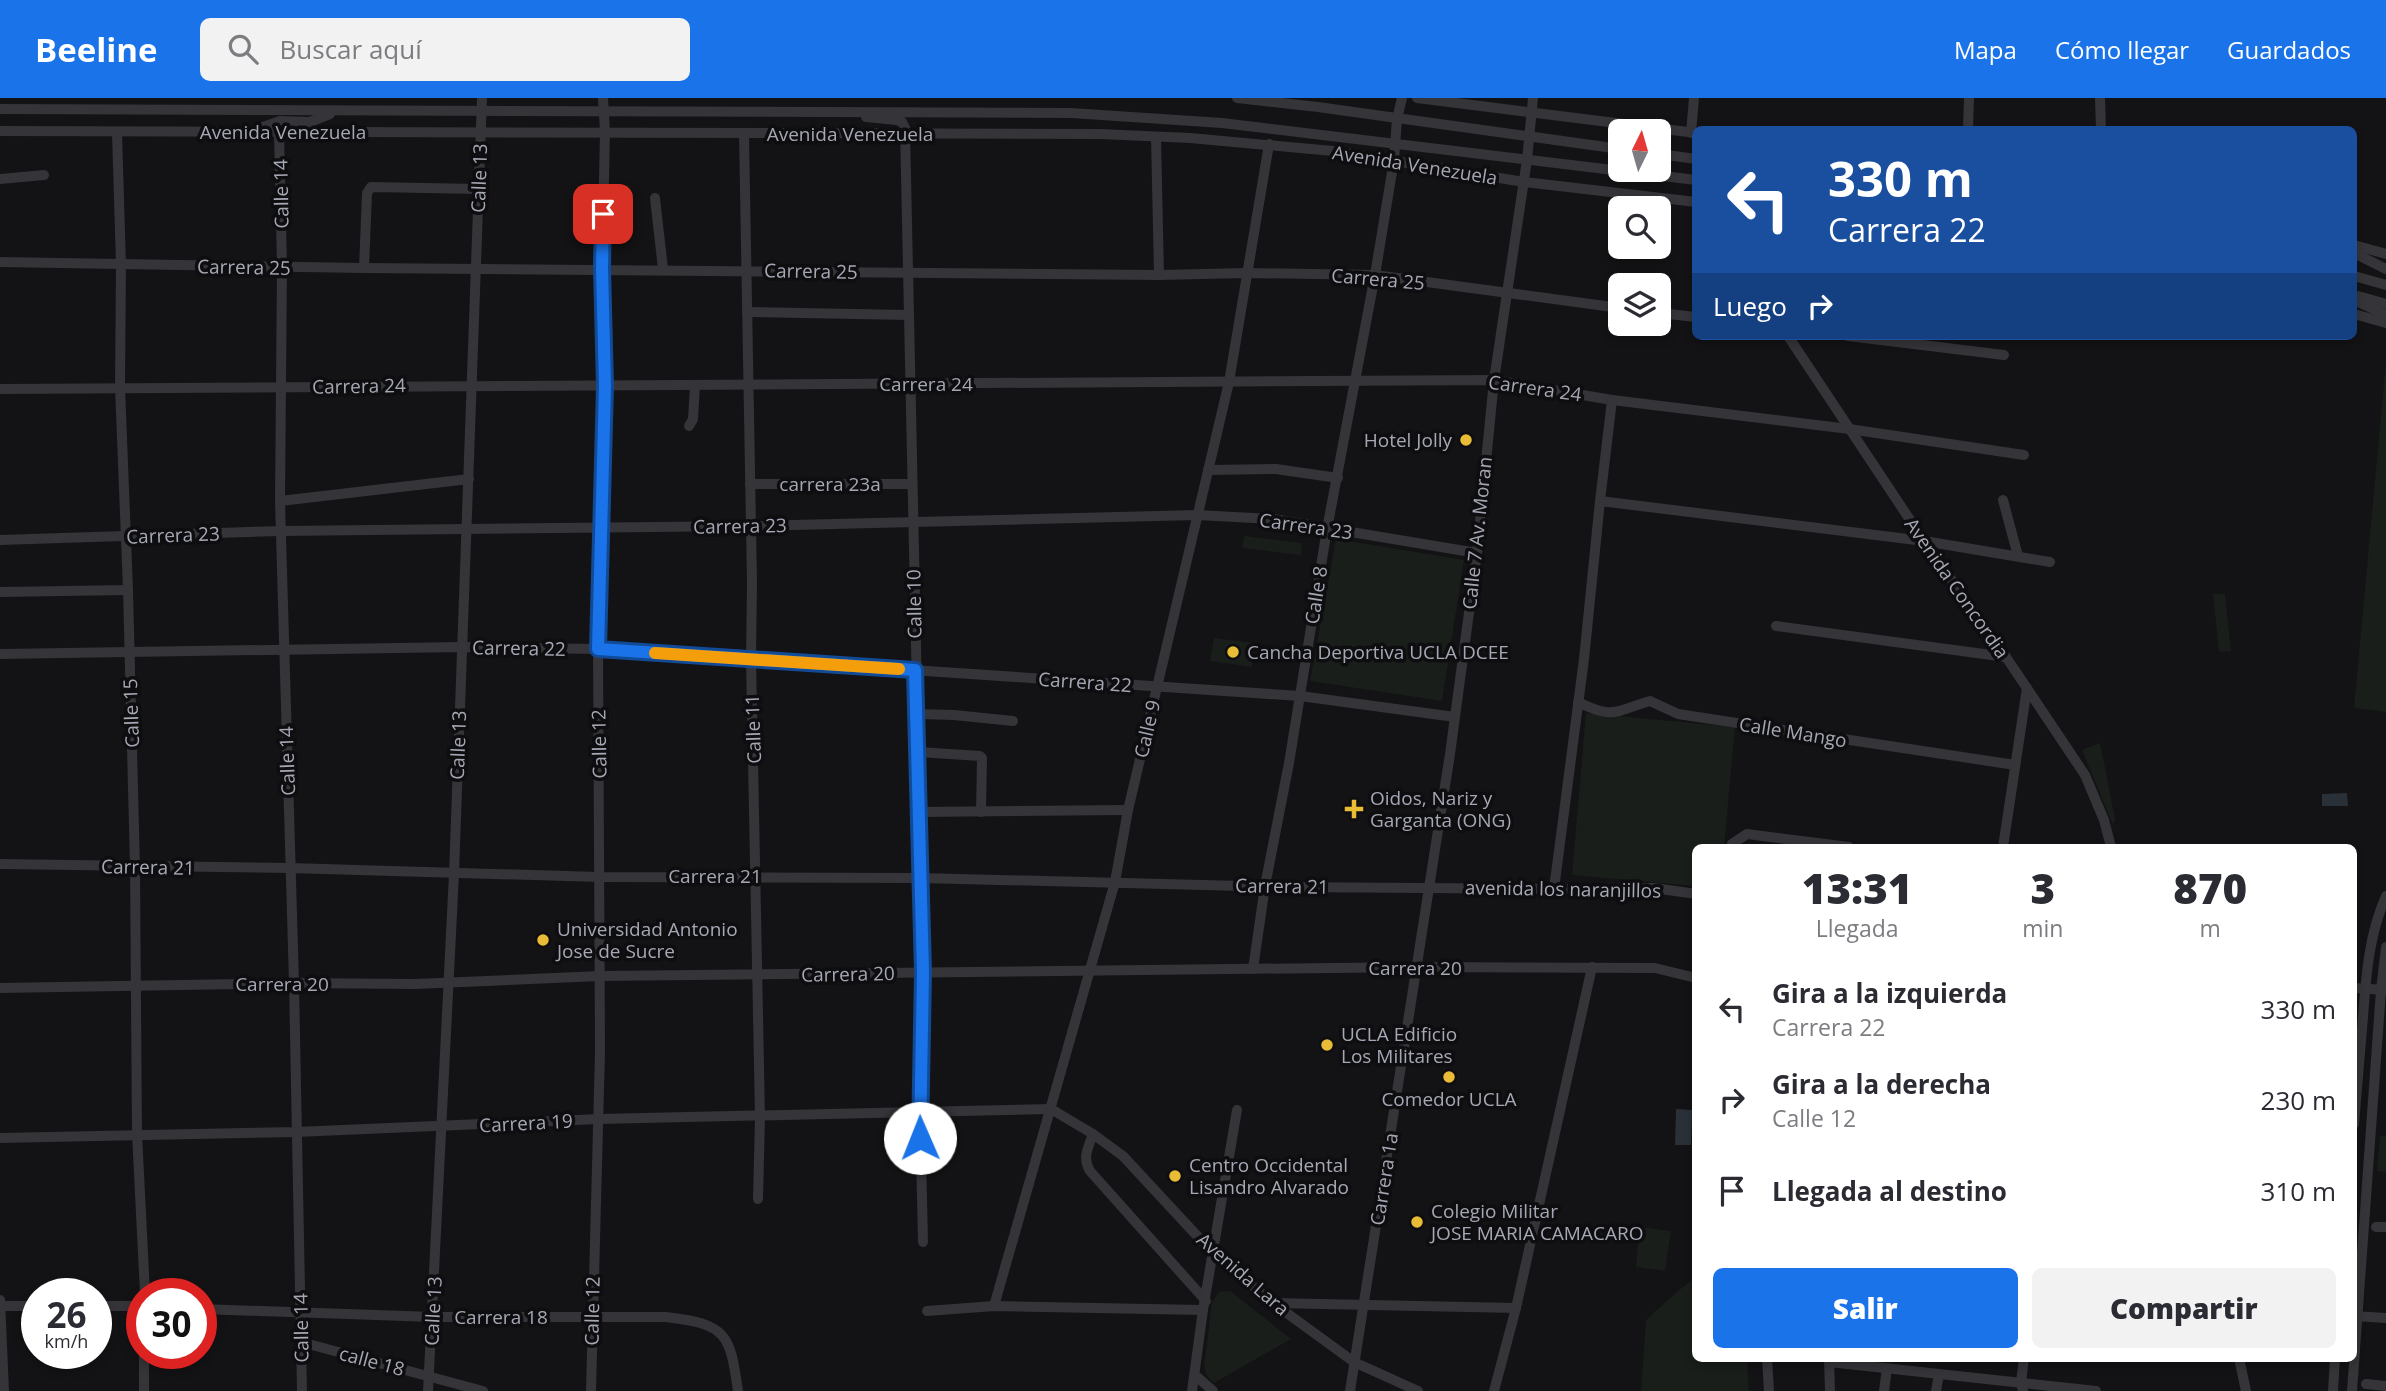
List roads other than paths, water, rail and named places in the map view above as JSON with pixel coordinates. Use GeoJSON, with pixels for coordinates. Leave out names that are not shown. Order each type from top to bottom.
{"type":"FeatureCollection","features":[{"type":"Feature","properties":{"kind":"street","name":"Calle 13"},"geometry":{"type":"LineString","coordinates":[[428,1391],[454,874],[482,98]]}},
{"type":"Feature","properties":{"kind":"street","name":"Calle 12"},"geometry":{"type":"LineString","coordinates":[[591,1391],[599,1119],[598,649],[605,386],[602,269],[605,132],[603,98]]}},
{"type":"Feature","properties":{"kind":"street"},"geometry":{"type":"LineString","coordinates":[[1237,98],[1608,148]]}},
{"type":"Feature","properties":{"kind":"street","name":"Calle 8"},"geometry":{"type":"LineString","coordinates":[[1253,968],[1327,528],[1375,275],[1402,98]]}},
{"type":"Feature","properties":{"kind":"street"},"geometry":{"type":"LineString","coordinates":[[1417,98],[1692,133]]}},
{"type":"Feature","properties":{"kind":"street","name":"Calle 7 Av. Moran"},"geometry":{"type":"LineString","coordinates":[[1418,967],[1477,553],[1493,380],[1528,160],[1533,98]]}},
{"type":"Feature","properties":{"kind":"street"},"geometry":{"type":"LineString","coordinates":[[1693,126],[1695,98]]}},
{"type":"Feature","properties":{"kind":"street"},"geometry":{"type":"LineString","coordinates":[[1968,126],[1969,98]]}},
{"type":"Feature","properties":{"kind":"street"},"geometry":{"type":"LineString","coordinates":[[2100,98],[2101,126]]}},
{"type":"Feature","properties":{"kind":"street","name":"Avenida Venezuela"},"geometry":{"type":"LineString","coordinates":[[0,109],[1071,113],[1222,123],[1692,180]]}},
{"type":"Feature","properties":{"kind":"street"},"geometry":{"type":"LineString","coordinates":[[247,132],[280,121],[310,122],[338,111]]}},
{"type":"Feature","properties":{"kind":"street"},"geometry":{"type":"LineString","coordinates":[[852,112],[862,117],[897,120],[905,125],[905,134]]}},
{"type":"Feature","properties":{"kind":"street","name":"Avenida Venezuela"},"geometry":{"type":"LineString","coordinates":[[0,131],[1100,134],[1269,144],[1394,160],[1524,182],[1692,201]]}},
{"type":"Feature","properties":{"kind":"street","name":"Calle 14"},"geometry":{"type":"LineString","coordinates":[[279,131],[282,267],[280,501],[302,1391]]}},
{"type":"Feature","properties":{"kind":"street","name":"Calle 15"},"geometry":{"type":"LineString","coordinates":[[117,133],[121,265],[120,387],[135,868],[137,1135],[144,1278]]}},
{"type":"Feature","properties":{"kind":"street","name":"Calle 11"},"geometry":{"type":"LineString","coordinates":[[744,134],[760,1116],[758,1199]]}},
{"type":"Feature","properties":{"kind":"street","name":"Calle 10"},"geometry":{"type":"LineString","coordinates":[[905,134],[923,973],[920,1111],[923,1242]]}},
{"type":"Feature","properties":{"kind":"street"},"geometry":{"type":"LineString","coordinates":[[1156,137],[1159,275]]}},
{"type":"Feature","properties":{"kind":"street","name":"Calle 9"},"geometry":{"type":"LineString","coordinates":[[994,1306],[1115,881],[1128,810],[1229,382],[1269,144]]}},
{"type":"Feature","properties":{"kind":"street"},"geometry":{"type":"LineString","coordinates":[[1671,156],[1692,158]]}},
{"type":"Feature","properties":{"kind":"street"},"geometry":{"type":"LineString","coordinates":[[0,178],[44,176]]}},
{"type":"Feature","properties":{"kind":"street"},"geometry":{"type":"LineString","coordinates":[[364,268],[367,193],[371,187],[479,189]]}},
{"type":"Feature","properties":{"kind":"street"},"geometry":{"type":"LineString","coordinates":[[655,198],[663,269]]}},
{"type":"Feature","properties":{"kind":"street"},"geometry":{"type":"LineString","coordinates":[[2357,247],[2386,254]]}},
{"type":"Feature","properties":{"kind":"street"},"geometry":{"type":"LineString","coordinates":[[2357,254],[2386,269]]}},
{"type":"Feature","properties":{"kind":"street","name":"Carrera 25"},"geometry":{"type":"LineString","coordinates":[[0,262],[364,268],[1375,275],[1608,307]]}},
{"type":"Feature","properties":{"kind":"street"},"geometry":{"type":"LineString","coordinates":[[2357,277],[2386,285]]}},
{"type":"Feature","properties":{"kind":"street"},"geometry":{"type":"LineString","coordinates":[[2357,298],[2386,304]]}},
{"type":"Feature","properties":{"kind":"street"},"geometry":{"type":"LineString","coordinates":[[2357,299],[2386,314]]}},
{"type":"Feature","properties":{"kind":"street"},"geometry":{"type":"LineString","coordinates":[[747,312],[909,315]]}},
{"type":"Feature","properties":{"kind":"street"},"geometry":{"type":"LineString","coordinates":[[1671,314],[1692,317]]}},
{"type":"Feature","properties":{"kind":"street"},"geometry":{"type":"LineString","coordinates":[[2357,315],[2386,323]]}},
{"type":"Feature","properties":{"kind":"street","name":"Avenida Concordia"},"geometry":{"type":"LineString","coordinates":[[1791,340],[1924,541],[2085,775],[2104,820],[2110,844]]}},
{"type":"Feature","properties":{"kind":"street"},"geometry":{"type":"LineString","coordinates":[[1881,340],[2004,355]]}},
{"type":"Feature","properties":{"kind":"street","name":"Carrera 24"},"geometry":{"type":"LineString","coordinates":[[0,389],[1493,380],[1612,400],[1849,429],[2025,455]]}},
{"type":"Feature","properties":{"kind":"street"},"geometry":{"type":"LineString","coordinates":[[689,426],[693,419],[695,386]]}},
{"type":"Feature","properties":{"kind":"street"},"geometry":{"type":"LineString","coordinates":[[1554,889],[1584,659],[1612,400]]}},
{"type":"Feature","properties":{"kind":"street"},"geometry":{"type":"LineString","coordinates":[[1208,470],[1276,469],[1338,478]]}},
{"type":"Feature","properties":{"kind":"street"},"geometry":{"type":"LineString","coordinates":[[280,501],[469,479]]}},
{"type":"Feature","properties":{"kind":"street","name":"carrera 23a"},"geometry":{"type":"LineString","coordinates":[[750,484],[911,484]]}},
{"type":"Feature","properties":{"kind":"street"},"geometry":{"type":"LineString","coordinates":[[2003,500],[2018,556]]}},
{"type":"Feature","properties":{"kind":"street"},"geometry":{"type":"LineString","coordinates":[[1600,501],[1924,541],[2050,562]]}},
{"type":"Feature","properties":{"kind":"street","name":"Carrera 23"},"geometry":{"type":"LineString","coordinates":[[0,540],[281,531],[465,531],[1197,515],[1273,519],[1477,553]]}},
{"type":"Feature","properties":{"kind":"street"},"geometry":{"type":"LineString","coordinates":[[0,592],[128,590]]}},
{"type":"Feature","properties":{"kind":"street"},"geometry":{"type":"LineString","coordinates":[[1776,626],[2006,657]]}},
{"type":"Feature","properties":{"kind":"street","name":"Carrera 22"},"geometry":{"type":"LineString","coordinates":[[0,654],[461,647],[598,649],[1300,696],[1455,717]]}},
{"type":"Feature","properties":{"kind":"street"},"geometry":{"type":"LineString","coordinates":[[2003,844],[2026,688]]}},
{"type":"Feature","properties":{"kind":"street","name":"Calle Mango"},"geometry":{"type":"LineString","coordinates":[[1578,702],[1597,712],[1622,712],[1650,701],[1678,714],[2015,765]]}},
{"type":"Feature","properties":{"kind":"street"},"geometry":{"type":"LineString","coordinates":[[917,714],[1013,721]]}},
{"type":"Feature","properties":{"kind":"street"},"geometry":{"type":"LineString","coordinates":[[919,752],[980,756],[983,767],[981,812]]}},
{"type":"Feature","properties":{"kind":"street"},"geometry":{"type":"LineString","coordinates":[[920,812],[1128,810]]}},
{"type":"Feature","properties":{"kind":"street"},"geometry":{"type":"LineString","coordinates":[[1732,844],[1747,834],[1825,844]]}},
{"type":"Feature","properties":{"kind":"street","name":"Carrera 21"},"geometry":{"type":"LineString","coordinates":[[0,864],[600,877],[755,876],[1431,887]]}},
{"type":"Feature","properties":{"kind":"street","name":"avenida los naranjillos"},"geometry":{"type":"LineString","coordinates":[[1431,887],[1654,888],[1692,893]]}},
{"type":"Feature","properties":{"kind":"street"},"geometry":{"type":"LineString","coordinates":[[2357,1052],[2359,988],[2376,922],[2386,896]]}},
{"type":"Feature","properties":{"kind":"street"},"geometry":{"type":"LineString","coordinates":[[2357,1294],[2386,947]]}},
{"type":"Feature","properties":{"kind":"street","name":"Carrera 1a"},"geometry":{"type":"LineString","coordinates":[[1350,1391],[1418,967]]}},
{"type":"Feature","properties":{"kind":"street"},"geometry":{"type":"LineString","coordinates":[[1493,1391],[1516,1308],[1592,967]]}},
{"type":"Feature","properties":{"kind":"street","name":"Carrera 20"},"geometry":{"type":"LineString","coordinates":[[0,988],[447,982],[600,976],[1253,968],[1655,968],[1692,977]]}},
{"type":"Feature","properties":{"kind":"street"},"geometry":{"type":"LineString","coordinates":[[2359,988],[2383,990]]}},
{"type":"Feature","properties":{"kind":"street"},"geometry":{"type":"LineString","coordinates":[[2359,1004],[2383,1006]]}},
{"type":"Feature","properties":{"kind":"street","name":"Carrera 19"},"geometry":{"type":"LineString","coordinates":[[0,1138],[296,1132],[599,1119],[1051,1110]]}},
{"type":"Feature","properties":{"kind":"street","name":"Avenida Lara"},"geometry":{"type":"LineString","coordinates":[[1051,1110],[1124,1156],[1213,1253],[1273,1303],[1354,1362],[1418,1391]]}},
{"type":"Feature","properties":{"kind":"street"},"geometry":{"type":"LineString","coordinates":[[1192,1391],[1237,1110]]}},
{"type":"Feature","properties":{"kind":"street"},"geometry":{"type":"LineString","coordinates":[[1093,1134],[1085,1154],[1085,1163],[1090,1171],[1204,1305]]}},
{"type":"Feature","properties":{"kind":"street"},"geometry":{"type":"LineString","coordinates":[[0,1300],[4,1391]]}},
{"type":"Feature","properties":{"kind":"street"},"geometry":{"type":"LineString","coordinates":[[1273,1303],[1516,1308]]}},
{"type":"Feature","properties":{"kind":"street"},"geometry":{"type":"LineString","coordinates":[[927,1311],[994,1306],[1204,1305]]}},
{"type":"Feature","properties":{"kind":"street"},"geometry":{"type":"LineString","coordinates":[[0,1306],[21,1306]]}},
{"type":"Feature","properties":{"kind":"street","name":"Carrera 18"},"geometry":{"type":"LineString","coordinates":[[217,1310],[433,1317],[592,1317]]}},
{"type":"Feature","properties":{"kind":"street"},"geometry":{"type":"LineString","coordinates":[[2357,1316],[2386,1318]]}},
{"type":"Feature","properties":{"kind":"street"},"geometry":{"type":"LineString","coordinates":[[592,1317],[666,1317],[701,1322],[714,1328],[725,1336],[731,1349],[738,1391]]}},
{"type":"Feature","properties":{"kind":"street","name":"calle 18"},"geometry":{"type":"LineString","coordinates":[[302,1342],[483,1391]]}},
{"type":"Feature","properties":{"kind":"street"},"geometry":{"type":"LineString","coordinates":[[1767,1362],[1769,1391]]}},
{"type":"Feature","properties":{"kind":"street"},"geometry":{"type":"LineString","coordinates":[[1829,1362],[1830,1391]]}},
{"type":"Feature","properties":{"kind":"street"},"geometry":{"type":"LineString","coordinates":[[1844,1362],[1940,1374],[2020,1388],[2096,1391]]}},
{"type":"Feature","properties":{"kind":"street"},"geometry":{"type":"LineString","coordinates":[[2020,1388],[2023,1362]]}},
{"type":"Feature","properties":{"kind":"street"},"geometry":{"type":"LineString","coordinates":[[2240,1362],[2246,1391]]}},
{"type":"Feature","properties":{"kind":"street"},"geometry":{"type":"LineString","coordinates":[[2333,1391],[2335,1362]]}},
{"type":"Feature","properties":{"kind":"street"},"geometry":{"type":"LineString","coordinates":[[2352,1391],[2353,1362]]}},
{"type":"Feature","properties":{"kind":"street"},"geometry":{"type":"LineString","coordinates":[[1884,1391],[1887,1368]]}},
{"type":"Feature","properties":{"kind":"street"},"geometry":{"type":"LineString","coordinates":[[144,1369],[144,1391]]}},
{"type":"Feature","properties":{"kind":"street"},"geometry":{"type":"LineString","coordinates":[[1936,1391],[1940,1374]]}},
{"type":"Feature","properties":{"kind":"street"},"geometry":{"type":"LineString","coordinates":[[1195,1375],[1213,1391]]}},
{"type":"Feature","properties":{"kind":"street"},"geometry":{"type":"LineString","coordinates":[[2366,1384],[2386,1386]]}},
{"type":"Feature","properties":{"kind":"place","name":"Hotel Jolly"},"geometry":{"type":"Point","coordinates":[1466,440]}},
{"type":"Feature","properties":{"kind":"place","name":"Cancha Deportiva UCLA DCEE"},"geometry":{"type":"Point","coordinates":[1233,652]}},
{"type":"Feature","properties":{"kind":"place","name":"Oidos, Nariz y Garganta (ONG)"},"geometry":{"type":"Point","coordinates":[1354,809]}},
{"type":"Feature","properties":{"kind":"place","name":"Universidad Antonio Jose de Sucre"},"geometry":{"type":"Point","coordinates":[543,940]}},
{"type":"Feature","properties":{"kind":"place","name":"UCLA Edificio Los Militares"},"geometry":{"type":"Point","coordinates":[1327,1045]}},
{"type":"Feature","properties":{"kind":"place","name":"Comedor UCLA"},"geometry":{"type":"Point","coordinates":[1449,1077]}},
{"type":"Feature","properties":{"kind":"place","name":"Centro Occidental Lisandro Alvarado"},"geometry":{"type":"Point","coordinates":[1175,1176]}},
{"type":"Feature","properties":{"kind":"place","name":"Colegio Militar JOSE MARIA CAMACARO"},"geometry":{"type":"Point","coordinates":[1417,1222]}}]}
